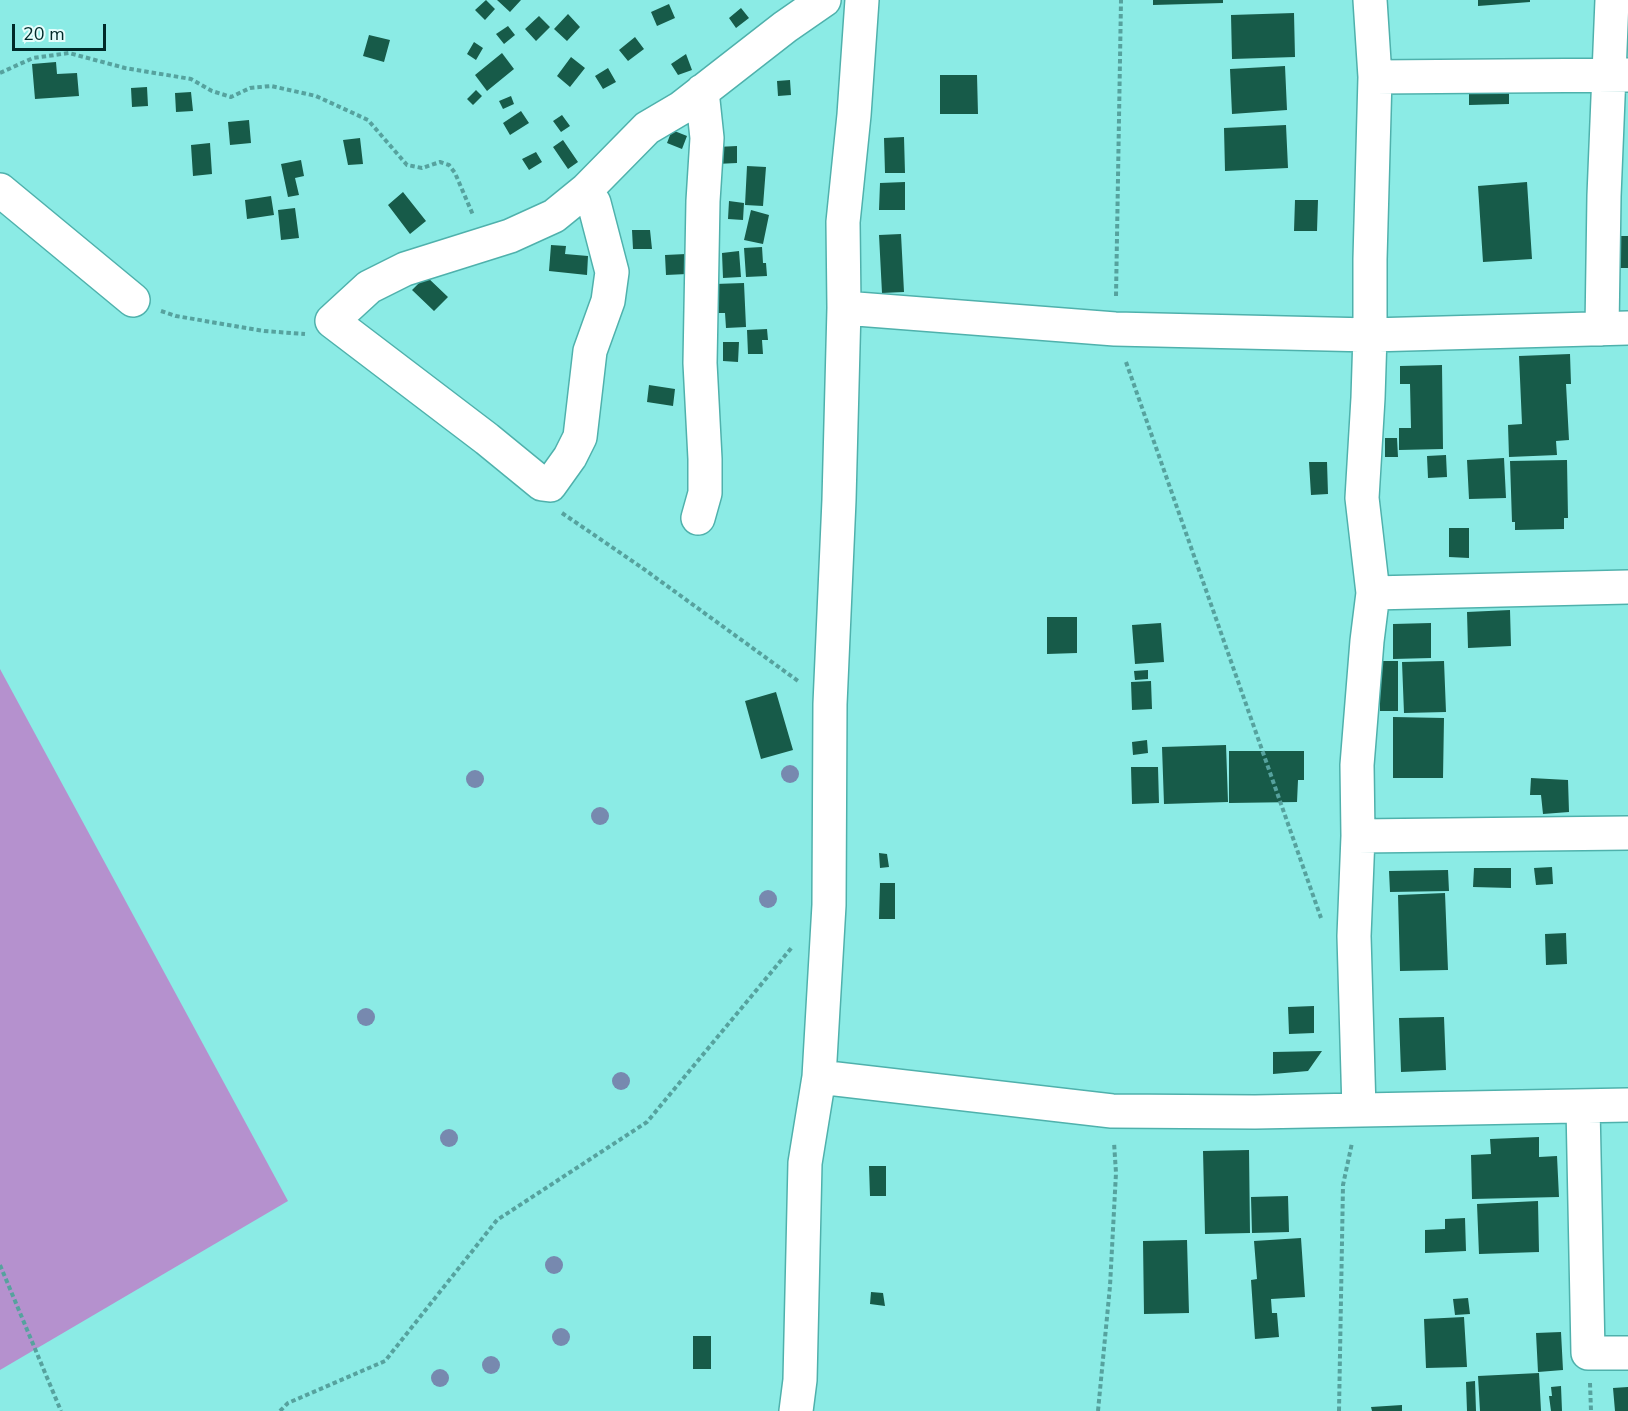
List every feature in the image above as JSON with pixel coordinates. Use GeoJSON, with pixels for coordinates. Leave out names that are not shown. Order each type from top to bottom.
{"type":"FeatureCollection","features":[{"type":"Feature","properties":{"kind":"street"},"geometry":{"type":"LineString","coordinates":[[586,190],[594,203],[612,272],[608,301],[590,351],[580,437],[570,457],[550,485],[542,484],[487,439],[332,321],[369,287],[405,269],[510,236],[554,216],[586,190],[647,128],[681,108],[785,27],[824,0]]}},
{"type":"Feature","properties":{"kind":"street"},"geometry":{"type":"LineString","coordinates":[[796,1411],[800,1380],[805,1163],[819,1077],[829,905],[830,704],[839,500],[844,308],[843,222],[854,115],[862,0]]}},
{"type":"Feature","properties":{"kind":"street"},"geometry":{"type":"LineString","coordinates":[[1359,1110],[1354,936],[1358,836],[1357,765],[1372,593],[1362,498],[1370,335],[1375,77],[1370,0]]}},
{"type":"Feature","properties":{"kind":"street"},"geometry":{"type":"LineString","coordinates":[[844,308],[1115,329],[1370,335],[1615,328],[1604,196],[1618,75],[1612,0]]}},
{"type":"Feature","properties":{"kind":"street"},"geometry":{"type":"LineString","coordinates":[[1375,77],[1618,75]]}},
{"type":"Feature","properties":{"kind":"street"},"geometry":{"type":"LineString","coordinates":[[698,518],[705,493],[700,363],[703,201],[707,138],[702,91]]}},
{"type":"Feature","properties":{"kind":"street"},"geometry":{"type":"LineString","coordinates":[[0,190],[133,300]]}},
{"type":"Feature","properties":{"kind":"street"},"geometry":{"type":"LineString","coordinates":[[1372,593],[1628,587]]}},
{"type":"Feature","properties":{"kind":"street"},"geometry":{"type":"LineString","coordinates":[[1358,836],[1628,833]]}},
{"type":"Feature","properties":{"kind":"street"},"geometry":{"type":"LineString","coordinates":[[819,1077],[1112,1112],[1628,1106]]}},
{"type":"Feature","properties":{"kind":"street"},"geometry":{"type":"LineString","coordinates":[[1583,1106],[1588,1353],[1628,1353]]}},
{"type":"Feature","properties":{"kind":"path"},"geometry":{"type":"LineString","coordinates":[[1121,0],[1115,329],[1322,921]]}},
{"type":"Feature","properties":{"kind":"path"},"geometry":{"type":"LineString","coordinates":[[0,73],[33,58],[69,53],[125,68],[191,79],[212,91],[231,97],[250,88],[271,86],[316,96],[368,120],[407,165],[422,168],[440,162],[449,165],[456,173],[486,243]]}},
{"type":"Feature","properties":{"kind":"path"},"geometry":{"type":"LineString","coordinates":[[133,300],[176,316],[264,331],[315,335],[332,321]]}},
{"type":"Feature","properties":{"kind":"path"},"geometry":{"type":"LineString","coordinates":[[553,507],[641,567],[830,704]]}},
{"type":"Feature","properties":{"kind":"path"},"geometry":{"type":"LineString","coordinates":[[280,1411],[288,1402],[385,1361],[498,1220],[647,1122],[829,905]]}},
{"type":"Feature","properties":{"kind":"path"},"geometry":{"type":"LineString","coordinates":[[1340,1411],[1343,1185],[1359,1110]]}},
{"type":"Feature","properties":{"kind":"path"},"geometry":{"type":"LineString","coordinates":[[1098,1411],[1110,1286],[1116,1173],[1112,1112]]}},
{"type":"Feature","properties":{"kind":"path"},"geometry":{"type":"LineString","coordinates":[[0,1265],[61,1411]]}},
{"type":"Feature","properties":{"kind":"shaded area"},"geometry":{"type":"Polygon","coordinates":[[[0,669],[288,1201],[0,1370],[0,669]]]}},
{"type":"Feature","properties":{"kind":"building"},"geometry":{"type":"Polygon","coordinates":[[[486,0],[495,9],[485,20],[475,10],[486,0]]]}},
{"type":"Feature","properties":{"kind":"building"},"geometry":{"type":"Polygon","coordinates":[[[497,0],[521,0],[510,12],[497,0]]]}},
{"type":"Feature","properties":{"kind":"building"},"geometry":{"type":"Polygon","coordinates":[[[1153,0],[1223,0],[1223,3],[1153,5],[1153,0]]]}},
{"type":"Feature","properties":{"kind":"building"},"geometry":{"type":"Polygon","coordinates":[[[1478,0],[1530,0],[1530,2],[1478,6],[1478,0]]]}},
{"type":"Feature","properties":{"kind":"building"},"geometry":{"type":"Polygon","coordinates":[[[669,4],[675,18],[657,26],[651,12],[669,4]]]}},
{"type":"Feature","properties":{"kind":"building"},"geometry":{"type":"Polygon","coordinates":[[[741,8],[749,18],[736,28],[729,18],[741,8]]]}},
{"type":"Feature","properties":{"kind":"building"},"geometry":{"type":"Polygon","coordinates":[[[1294,13],[1295,57],[1232,59],[1231,15],[1294,13]]]}},
{"type":"Feature","properties":{"kind":"building"},"geometry":{"type":"Polygon","coordinates":[[[568,14],[580,27],[567,41],[554,29],[568,14]]]}},
{"type":"Feature","properties":{"kind":"building"},"geometry":{"type":"Polygon","coordinates":[[[539,16],[550,27],[536,41],[525,29],[539,16]]]}},
{"type":"Feature","properties":{"kind":"building"},"geometry":{"type":"Polygon","coordinates":[[[508,26],[515,35],[504,44],[496,34],[508,26]]]}},
{"type":"Feature","properties":{"kind":"building"},"geometry":{"type":"Polygon","coordinates":[[[369,35],[390,40],[384,62],[363,56],[369,35]]]}},
{"type":"Feature","properties":{"kind":"building"},"geometry":{"type":"Polygon","coordinates":[[[635,37],[644,49],[628,61],[619,50],[635,37]]]}},
{"type":"Feature","properties":{"kind":"building"},"geometry":{"type":"Polygon","coordinates":[[[474,42],[483,48],[476,60],[467,54],[474,42]]]}},
{"type":"Feature","properties":{"kind":"building"},"geometry":{"type":"Polygon","coordinates":[[[502,53],[514,69],[487,91],[475,75],[502,53]]]}},
{"type":"Feature","properties":{"kind":"building"},"geometry":{"type":"Polygon","coordinates":[[[686,54],[692,70],[678,75],[671,64],[686,54]]]}},
{"type":"Feature","properties":{"kind":"building"},"geometry":{"type":"Polygon","coordinates":[[[571,57],[585,68],[570,87],[557,76],[571,57]]]}},
{"type":"Feature","properties":{"kind":"building"},"geometry":{"type":"Polygon","coordinates":[[[56,62],[57,74],[77,73],[79,96],[35,99],[32,64],[56,62]]]}},
{"type":"Feature","properties":{"kind":"building"},"geometry":{"type":"Polygon","coordinates":[[[1285,66],[1287,110],[1232,114],[1230,69],[1285,66]]]}},
{"type":"Feature","properties":{"kind":"building"},"geometry":{"type":"Polygon","coordinates":[[[608,68],[616,82],[603,89],[595,76],[608,68]]]}},
{"type":"Feature","properties":{"kind":"building"},"geometry":{"type":"Polygon","coordinates":[[[940,75],[977,75],[978,114],[940,114],[940,75]]]}},
{"type":"Feature","properties":{"kind":"building"},"geometry":{"type":"Polygon","coordinates":[[[790,80],[791,95],[778,96],[777,81],[790,80]]]}},
{"type":"Feature","properties":{"kind":"building"},"geometry":{"type":"Polygon","coordinates":[[[1469,86],[1509,86],[1509,104],[1469,105],[1469,86]]]}},
{"type":"Feature","properties":{"kind":"building"},"geometry":{"type":"Polygon","coordinates":[[[147,87],[148,106],[132,107],[131,88],[147,87]]]}},
{"type":"Feature","properties":{"kind":"building"},"geometry":{"type":"Polygon","coordinates":[[[476,90],[482,96],[473,105],[467,99],[476,90]]]}},
{"type":"Feature","properties":{"kind":"building"},"geometry":{"type":"Polygon","coordinates":[[[191,92],[193,111],[176,112],[175,93],[191,92]]]}},
{"type":"Feature","properties":{"kind":"building"},"geometry":{"type":"Polygon","coordinates":[[[511,96],[514,104],[503,109],[499,101],[511,96]]]}},
{"type":"Feature","properties":{"kind":"building"},"geometry":{"type":"Polygon","coordinates":[[[521,111],[529,123],[510,135],[503,123],[521,111]]]}},
{"type":"Feature","properties":{"kind":"building"},"geometry":{"type":"Polygon","coordinates":[[[562,115],[570,126],[561,132],[553,121],[562,115]]]}},
{"type":"Feature","properties":{"kind":"building"},"geometry":{"type":"Polygon","coordinates":[[[249,120],[251,143],[230,145],[228,122],[249,120]]]}},
{"type":"Feature","properties":{"kind":"building"},"geometry":{"type":"Polygon","coordinates":[[[1286,125],[1288,168],[1225,171],[1224,128],[1286,125]]]}},
{"type":"Feature","properties":{"kind":"building"},"geometry":{"type":"Polygon","coordinates":[[[672,130],[687,136],[682,149],[667,143],[672,130]]]}},
{"type":"Feature","properties":{"kind":"building"},"geometry":{"type":"Polygon","coordinates":[[[904,137],[905,173],[885,173],[884,138],[904,137]]]}},
{"type":"Feature","properties":{"kind":"building"},"geometry":{"type":"Polygon","coordinates":[[[360,138],[363,164],[348,165],[343,140],[360,138]]]}},
{"type":"Feature","properties":{"kind":"building"},"geometry":{"type":"Polygon","coordinates":[[[563,140],[578,162],[568,169],[553,147],[563,140]]]}},
{"type":"Feature","properties":{"kind":"building"},"geometry":{"type":"Polygon","coordinates":[[[210,143],[212,174],[193,176],[191,145],[210,143]]]}},
{"type":"Feature","properties":{"kind":"building"},"geometry":{"type":"Polygon","coordinates":[[[737,146],[737,163],[716,164],[717,147],[737,146]]]}},
{"type":"Feature","properties":{"kind":"building"},"geometry":{"type":"Polygon","coordinates":[[[536,152],[542,162],[529,170],[522,159],[536,152]]]}},
{"type":"Feature","properties":{"kind":"building"},"geometry":{"type":"Polygon","coordinates":[[[301,160],[304,176],[295,178],[299,195],[288,197],[281,164],[301,160]]]}},
{"type":"Feature","properties":{"kind":"building"},"geometry":{"type":"Polygon","coordinates":[[[747,166],[766,167],[763,206],[745,205],[747,166]]]}},
{"type":"Feature","properties":{"kind":"building"},"geometry":{"type":"Polygon","coordinates":[[[905,182],[905,210],[879,210],[880,183],[905,182]]]}},
{"type":"Feature","properties":{"kind":"building"},"geometry":{"type":"Polygon","coordinates":[[[1527,182],[1532,259],[1483,262],[1478,186],[1527,182]]]}},
{"type":"Feature","properties":{"kind":"building"},"geometry":{"type":"Polygon","coordinates":[[[403,192],[426,221],[410,234],[388,205],[403,192]]]}},
{"type":"Feature","properties":{"kind":"building"},"geometry":{"type":"Polygon","coordinates":[[[271,196],[274,215],[247,219],[245,200],[271,196]]]}},
{"type":"Feature","properties":{"kind":"building"},"geometry":{"type":"Polygon","coordinates":[[[1295,200],[1318,200],[1317,231],[1294,231],[1295,200]]]}},
{"type":"Feature","properties":{"kind":"building"},"geometry":{"type":"Polygon","coordinates":[[[729,201],[744,203],[743,220],[728,219],[729,201]]]}},
{"type":"Feature","properties":{"kind":"building"},"geometry":{"type":"Polygon","coordinates":[[[295,208],[299,238],[281,240],[278,210],[295,208]]]}},
{"type":"Feature","properties":{"kind":"building"},"geometry":{"type":"Polygon","coordinates":[[[751,210],[769,215],[763,244],[744,240],[751,210]]]}},
{"type":"Feature","properties":{"kind":"building"},"geometry":{"type":"Polygon","coordinates":[[[632,230],[650,230],[652,249],[633,249],[632,230]]]}},
{"type":"Feature","properties":{"kind":"building"},"geometry":{"type":"Polygon","coordinates":[[[901,234],[904,292],[882,293],[879,235],[901,234]]]}},
{"type":"Feature","properties":{"kind":"building"},"geometry":{"type":"Polygon","coordinates":[[[1616,236],[1628,236],[1628,268],[1619,268],[1616,236]]]}},
{"type":"Feature","properties":{"kind":"building"},"geometry":{"type":"Polygon","coordinates":[[[551,245],[566,246],[565,254],[588,256],[587,275],[549,271],[551,245]]]}},
{"type":"Feature","properties":{"kind":"building"},"geometry":{"type":"Polygon","coordinates":[[[762,247],[767,276],[746,277],[744,248],[762,247]]]}},
{"type":"Feature","properties":{"kind":"building"},"geometry":{"type":"Polygon","coordinates":[[[739,251],[741,277],[723,278],[722,253],[739,251]]]}},
{"type":"Feature","properties":{"kind":"building"},"geometry":{"type":"Polygon","coordinates":[[[686,254],[687,274],[666,275],[665,255],[686,254]]]}},
{"type":"Feature","properties":{"kind":"building"},"geometry":{"type":"Polygon","coordinates":[[[426,276],[448,297],[434,311],[412,290],[426,276]]]}},
{"type":"Feature","properties":{"kind":"building"},"geometry":{"type":"Polygon","coordinates":[[[744,283],[746,327],[726,328],[725,313],[716,313],[715,284],[744,283]]]}},
{"type":"Feature","properties":{"kind":"building"},"geometry":{"type":"Polygon","coordinates":[[[767,329],[768,340],[762,340],[763,354],[748,354],[747,330],[767,329]]]}},
{"type":"Feature","properties":{"kind":"building"},"geometry":{"type":"Polygon","coordinates":[[[723,342],[739,342],[738,362],[723,361],[723,342]]]}},
{"type":"Feature","properties":{"kind":"building"},"geometry":{"type":"Polygon","coordinates":[[[1570,354],[1571,384],[1566,384],[1569,440],[1556,441],[1557,455],[1509,457],[1508,425],[1522,424],[1519,356],[1570,354]]]}},
{"type":"Feature","properties":{"kind":"building"},"geometry":{"type":"Polygon","coordinates":[[[1442,365],[1443,449],[1399,450],[1399,428],[1411,428],[1410,384],[1400,384],[1400,366],[1442,365]]]}},
{"type":"Feature","properties":{"kind":"building"},"geometry":{"type":"Polygon","coordinates":[[[649,385],[675,389],[673,406],[647,402],[649,385]]]}},
{"type":"Feature","properties":{"kind":"building"},"geometry":{"type":"Polygon","coordinates":[[[1385,438],[1397,438],[1398,457],[1385,457],[1385,438]]]}},
{"type":"Feature","properties":{"kind":"building"},"geometry":{"type":"Polygon","coordinates":[[[1446,455],[1447,477],[1428,478],[1427,456],[1446,455]]]}},
{"type":"Feature","properties":{"kind":"building"},"geometry":{"type":"Polygon","coordinates":[[[1504,458],[1506,498],[1469,499],[1467,460],[1504,458]]]}},
{"type":"Feature","properties":{"kind":"building"},"geometry":{"type":"Polygon","coordinates":[[[1567,460],[1568,518],[1564,518],[1564,529],[1515,530],[1515,522],[1512,522],[1510,461],[1567,460]]]}},
{"type":"Feature","properties":{"kind":"building"},"geometry":{"type":"Polygon","coordinates":[[[1309,462],[1327,462],[1328,494],[1311,495],[1309,462]]]}},
{"type":"Feature","properties":{"kind":"building"},"geometry":{"type":"Polygon","coordinates":[[[1449,528],[1469,528],[1469,558],[1449,557],[1449,528]]]}},
{"type":"Feature","properties":{"kind":"building"},"geometry":{"type":"Polygon","coordinates":[[[1510,610],[1511,646],[1468,648],[1467,612],[1510,610]]]}},
{"type":"Feature","properties":{"kind":"building"},"geometry":{"type":"Polygon","coordinates":[[[1047,617],[1077,617],[1077,653],[1047,654],[1047,617]]]}},
{"type":"Feature","properties":{"kind":"building"},"geometry":{"type":"Polygon","coordinates":[[[1161,623],[1164,662],[1135,664],[1132,625],[1161,623]]]}},
{"type":"Feature","properties":{"kind":"building"},"geometry":{"type":"Polygon","coordinates":[[[1431,623],[1431,658],[1393,659],[1393,624],[1431,623]]]}},
{"type":"Feature","properties":{"kind":"building"},"geometry":{"type":"Polygon","coordinates":[[[1380,661],[1398,661],[1398,711],[1380,711],[1380,661]]]}},
{"type":"Feature","properties":{"kind":"building"},"geometry":{"type":"Polygon","coordinates":[[[1444,661],[1446,712],[1404,713],[1402,662],[1444,661]]]}},
{"type":"Feature","properties":{"kind":"building"},"geometry":{"type":"Polygon","coordinates":[[[1148,670],[1148,679],[1135,680],[1134,671],[1148,670]]]}},
{"type":"Feature","properties":{"kind":"building"},"geometry":{"type":"Polygon","coordinates":[[[1151,681],[1152,709],[1132,710],[1131,682],[1151,681]]]}},
{"type":"Feature","properties":{"kind":"building"},"geometry":{"type":"Polygon","coordinates":[[[776,692],[793,750],[761,759],[745,701],[776,692]]]}},
{"type":"Feature","properties":{"kind":"building"},"geometry":{"type":"Polygon","coordinates":[[[1393,717],[1444,718],[1443,778],[1393,778],[1393,717]]]}},
{"type":"Feature","properties":{"kind":"building"},"geometry":{"type":"Polygon","coordinates":[[[1147,740],[1148,753],[1133,755],[1132,742],[1147,740]]]}},
{"type":"Feature","properties":{"kind":"building"},"geometry":{"type":"Polygon","coordinates":[[[1226,745],[1228,802],[1164,804],[1162,747],[1226,745]]]}},
{"type":"Feature","properties":{"kind":"building"},"geometry":{"type":"Polygon","coordinates":[[[1229,751],[1304,751],[1304,780],[1298,780],[1297,802],[1229,803],[1229,751]]]}},
{"type":"Feature","properties":{"kind":"building"},"geometry":{"type":"Polygon","coordinates":[[[1131,767],[1158,767],[1159,803],[1132,804],[1131,767]]]}},
{"type":"Feature","properties":{"kind":"building"},"geometry":{"type":"Polygon","coordinates":[[[1531,778],[1568,780],[1569,812],[1543,814],[1541,795],[1530,795],[1531,778]]]}},
{"type":"Feature","properties":{"kind":"building"},"geometry":{"type":"Polygon","coordinates":[[[879,853],[887,854],[889,867],[880,868],[879,853]]]}},
{"type":"Feature","properties":{"kind":"building"},"geometry":{"type":"Polygon","coordinates":[[[1552,867],[1553,884],[1536,885],[1534,868],[1552,867]]]}},
{"type":"Feature","properties":{"kind":"building"},"geometry":{"type":"Polygon","coordinates":[[[1474,868],[1511,868],[1511,888],[1473,887],[1474,868]]]}},
{"type":"Feature","properties":{"kind":"building"},"geometry":{"type":"Polygon","coordinates":[[[1448,870],[1449,891],[1390,892],[1389,871],[1448,870]]]}},
{"type":"Feature","properties":{"kind":"building"},"geometry":{"type":"Polygon","coordinates":[[[880,883],[895,883],[895,919],[879,919],[880,883]]]}},
{"type":"Feature","properties":{"kind":"building"},"geometry":{"type":"Polygon","coordinates":[[[1445,893],[1448,970],[1400,971],[1398,895],[1445,893]]]}},
{"type":"Feature","properties":{"kind":"building"},"geometry":{"type":"Polygon","coordinates":[[[1566,933],[1567,964],[1546,965],[1545,934],[1566,933]]]}},
{"type":"Feature","properties":{"kind":"building"},"geometry":{"type":"Polygon","coordinates":[[[1314,1006],[1314,1033],[1289,1034],[1288,1007],[1314,1006]]]}},
{"type":"Feature","properties":{"kind":"building"},"geometry":{"type":"Polygon","coordinates":[[[1444,1017],[1446,1070],[1401,1072],[1399,1018],[1444,1017]]]}},
{"type":"Feature","properties":{"kind":"building"},"geometry":{"type":"Polygon","coordinates":[[[1322,1051],[1308,1071],[1273,1074],[1273,1052],[1322,1051]]]}},
{"type":"Feature","properties":{"kind":"building"},"geometry":{"type":"Polygon","coordinates":[[[1539,1137],[1539,1157],[1557,1156],[1559,1197],[1472,1199],[1471,1155],[1491,1154],[1490,1139],[1539,1137]]]}},
{"type":"Feature","properties":{"kind":"building"},"geometry":{"type":"Polygon","coordinates":[[[1249,1150],[1250,1233],[1205,1234],[1203,1151],[1249,1150]]]}},
{"type":"Feature","properties":{"kind":"building"},"geometry":{"type":"Polygon","coordinates":[[[869,1166],[886,1166],[886,1196],[870,1196],[869,1166]]]}},
{"type":"Feature","properties":{"kind":"building"},"geometry":{"type":"Polygon","coordinates":[[[1288,1196],[1289,1232],[1252,1233],[1251,1197],[1288,1196]]]}},
{"type":"Feature","properties":{"kind":"building"},"geometry":{"type":"Polygon","coordinates":[[[1538,1201],[1539,1252],[1479,1254],[1477,1204],[1538,1201]]]}},
{"type":"Feature","properties":{"kind":"building"},"geometry":{"type":"Polygon","coordinates":[[[1465,1218],[1466,1251],[1425,1253],[1425,1230],[1445,1229],[1445,1219],[1465,1218]]]}},
{"type":"Feature","properties":{"kind":"building"},"geometry":{"type":"Polygon","coordinates":[[[1301,1238],[1305,1297],[1271,1299],[1272,1313],[1277,1313],[1279,1337],[1255,1339],[1251,1280],[1257,1279],[1254,1241],[1301,1238]]]}},
{"type":"Feature","properties":{"kind":"building"},"geometry":{"type":"Polygon","coordinates":[[[1187,1240],[1189,1313],[1144,1314],[1143,1241],[1187,1240]]]}},
{"type":"Feature","properties":{"kind":"building"},"geometry":{"type":"Polygon","coordinates":[[[871,1292],[883,1293],[885,1306],[870,1304],[871,1292]]]}},
{"type":"Feature","properties":{"kind":"building"},"geometry":{"type":"Polygon","coordinates":[[[1468,1298],[1470,1314],[1455,1315],[1453,1299],[1468,1298]]]}},
{"type":"Feature","properties":{"kind":"building"},"geometry":{"type":"Polygon","coordinates":[[[1464,1317],[1467,1367],[1426,1368],[1424,1319],[1464,1317]]]}},
{"type":"Feature","properties":{"kind":"building"},"geometry":{"type":"Polygon","coordinates":[[[1561,1332],[1563,1370],[1538,1372],[1536,1333],[1561,1332]]]}},
{"type":"Feature","properties":{"kind":"building"},"geometry":{"type":"Polygon","coordinates":[[[693,1336],[711,1336],[711,1369],[693,1369],[693,1336]]]}},
{"type":"Feature","properties":{"kind":"building"},"geometry":{"type":"Polygon","coordinates":[[[1539,1373],[1541,1411],[1480,1411],[1478,1376],[1539,1373]]]}},
{"type":"Feature","properties":{"kind":"building"},"geometry":{"type":"Polygon","coordinates":[[[1475,1381],[1476,1411],[1467,1411],[1466,1382],[1475,1381]]]}},
{"type":"Feature","properties":{"kind":"building"},"geometry":{"type":"Polygon","coordinates":[[[1561,1386],[1562,1411],[1551,1411],[1549,1396],[1552,1396],[1551,1387],[1561,1386]]]}},
{"type":"Feature","properties":{"kind":"building"},"geometry":{"type":"Polygon","coordinates":[[[1628,1387],[1628,1411],[1615,1411],[1613,1388],[1628,1387]]]}},
{"type":"Feature","properties":{"kind":"building"},"geometry":{"type":"Polygon","coordinates":[[[1402,1405],[1402,1411],[1372,1411],[1371,1407],[1402,1405]]]}}]}
